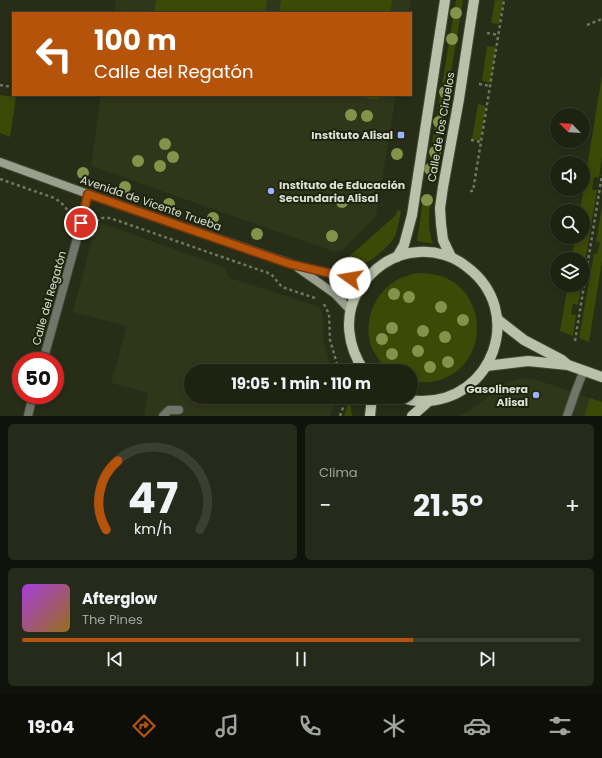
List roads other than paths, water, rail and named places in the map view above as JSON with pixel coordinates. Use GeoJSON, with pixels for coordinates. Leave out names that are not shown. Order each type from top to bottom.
{"type":"FeatureCollection","features":[{"type":"Feature","properties":{"kind":"main road","name":"Calle de los Ciruelos"},"geometry":{"type":"LineString","coordinates":[[397,257],[404,244],[412,215],[445,0]]}},
{"type":"Feature","properties":{"kind":"main road","name":"Calle de los Ciruelos"},"geometry":{"type":"LineString","coordinates":[[451,257],[443,240],[440,208],[459,100],[474,0]]}},
{"type":"Feature","properties":{"kind":"main road","name":"Avenida de Vicente Trueba"},"geometry":{"type":"LineString","coordinates":[[0,162],[88,194],[295,265],[364,281]]}},
{"type":"Feature","properties":{"kind":"main road"},"geometry":{"type":"LineString","coordinates":[[360,364],[352,349],[349,323],[353,302],[364,281],[371,273],[397,257],[415,252],[442,254],[463,263],[474,272],[490,293],[495,306],[497,319],[498,332],[496,344],[492,356],[486,366],[471,384],[446,397],[429,401],[418,400]]}},
{"type":"Feature","properties":{"kind":"main road","name":"Avenida de Vicente Trueba"},"geometry":{"type":"LineString","coordinates":[[295,265],[335,294],[351,311]]}},
{"type":"Feature","properties":{"kind":"main road"},"geometry":{"type":"LineString","coordinates":[[497,319],[524,340],[568,364],[602,377]]}},
{"type":"Feature","properties":{"kind":"main road"},"geometry":{"type":"LineString","coordinates":[[486,366],[528,361],[568,364]]}},
{"type":"Feature","properties":{"kind":"main road"},"geometry":{"type":"LineString","coordinates":[[412,416],[429,401]]}},
{"type":"Feature","properties":{"kind":"main road"},"geometry":{"type":"LineString","coordinates":[[370,416],[371,404]]}},
{"type":"Feature","properties":{"kind":"street","name":"Calle del Regatón"},"geometry":{"type":"LineString","coordinates":[[45,352],[88,194]]}},
{"type":"Feature","properties":{"kind":"street"},"geometry":{"type":"LineString","coordinates":[[567,416],[584,370]]}},
{"type":"Feature","properties":{"kind":"street"},"geometry":{"type":"LineString","coordinates":[[28,416],[31,404]]}},
{"type":"Feature","properties":{"kind":"street"},"geometry":{"type":"LineString","coordinates":[[163,416],[169,410],[179,410]]}},
{"type":"Feature","properties":{"kind":"place","name":"Instituto Alisal"},"geometry":{"type":"Point","coordinates":[401,135]}},
{"type":"Feature","properties":{"kind":"place","name":"Instituto de Educación Secundaria Alisal"},"geometry":{"type":"Point","coordinates":[271,191]}},
{"type":"Feature","properties":{"kind":"place","name":"Gasolinera Alisal"},"geometry":{"type":"Point","coordinates":[536,395]}}]}
